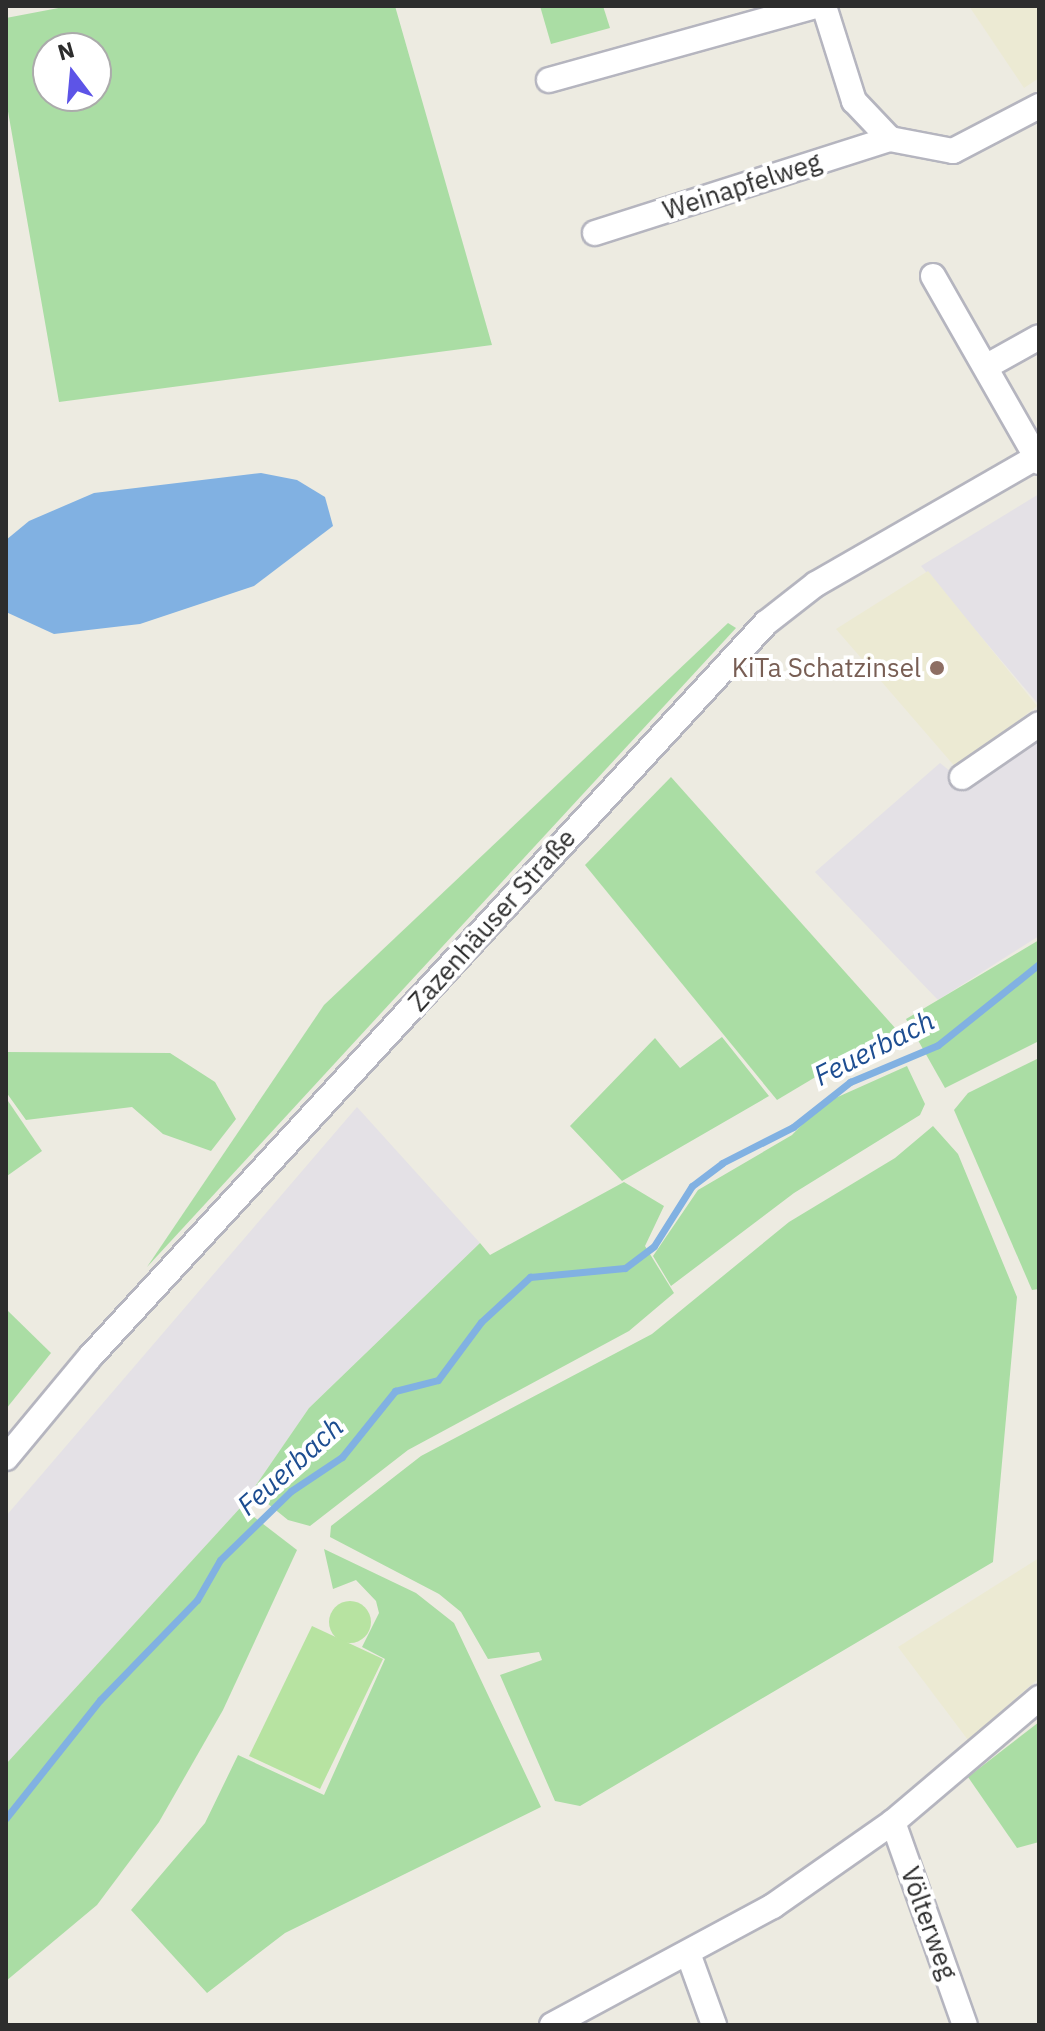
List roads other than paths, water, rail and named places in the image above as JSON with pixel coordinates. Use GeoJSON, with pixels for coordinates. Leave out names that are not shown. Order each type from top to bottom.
{"type":"FeatureCollection","features":[{"type":"Feature","properties":{"kind":"street"},"geometry":{"type":"LineString","coordinates":[[549,80],[815,6]]}},
{"type":"Feature","properties":{"kind":"street"},"geometry":{"type":"LineString","coordinates":[[824,6],[854,101],[890,139],[953,151],[1039,106]]}},
{"type":"Feature","properties":{"kind":"street","name":"Weinapfelweg"},"geometry":{"type":"LineString","coordinates":[[595,233],[890,139]]}},
{"type":"Feature","properties":{"kind":"street"},"geometry":{"type":"LineString","coordinates":[[933,276],[989,365],[1038,459]]}},
{"type":"Feature","properties":{"kind":"street"},"geometry":{"type":"LineString","coordinates":[[989,365],[1039,337]]}},
{"type":"Feature","properties":{"kind":"street","name":"Zazenhäuser Straße"},"geometry":{"type":"LineString","coordinates":[[6,1458],[90,1357],[766,623],[816,584],[1038,459]]}},
{"type":"Feature","properties":{"kind":"street"},"geometry":{"type":"LineString","coordinates":[[962,777],[1039,724]]}},
{"type":"Feature","properties":{"kind":"street"},"geometry":{"type":"LineString","coordinates":[[552,2025],[773,1906],[893,1822],[1039,1698]]}},
{"type":"Feature","properties":{"kind":"street","name":"Völterweg"},"geometry":{"type":"LineString","coordinates":[[893,1822],[965,2025]]}},
{"type":"Feature","properties":{"kind":"street"},"geometry":{"type":"LineString","coordinates":[[688,1953],[714,2025]]}},
{"type":"Feature","properties":{"kind":"water"},"geometry":{"type":"Polygon","coordinates":[[[261,473],[297,480],[325,497],[333,526],[254,586],[140,624],[54,634],[6,612],[6,540],[29,521],[94,493],[261,473]]]}},
{"type":"Feature","properties":{"kind":"waterway","name":"Feuerbach"},"geometry":{"type":"LineString","coordinates":[[6,1818],[100,1700],[197,1600],[220,1560],[291,1491],[342,1457],[395,1391],[438,1380],[481,1322],[530,1277],[625,1268],[654,1246],[692,1186],[722,1163],[793,1127],[850,1082],[938,1045],[1039,964]]}},
{"type":"Feature","properties":{"kind":"place","name":"KiTa Schatzinsel"},"geometry":{"type":"Point","coordinates":[937,668]}}]}
